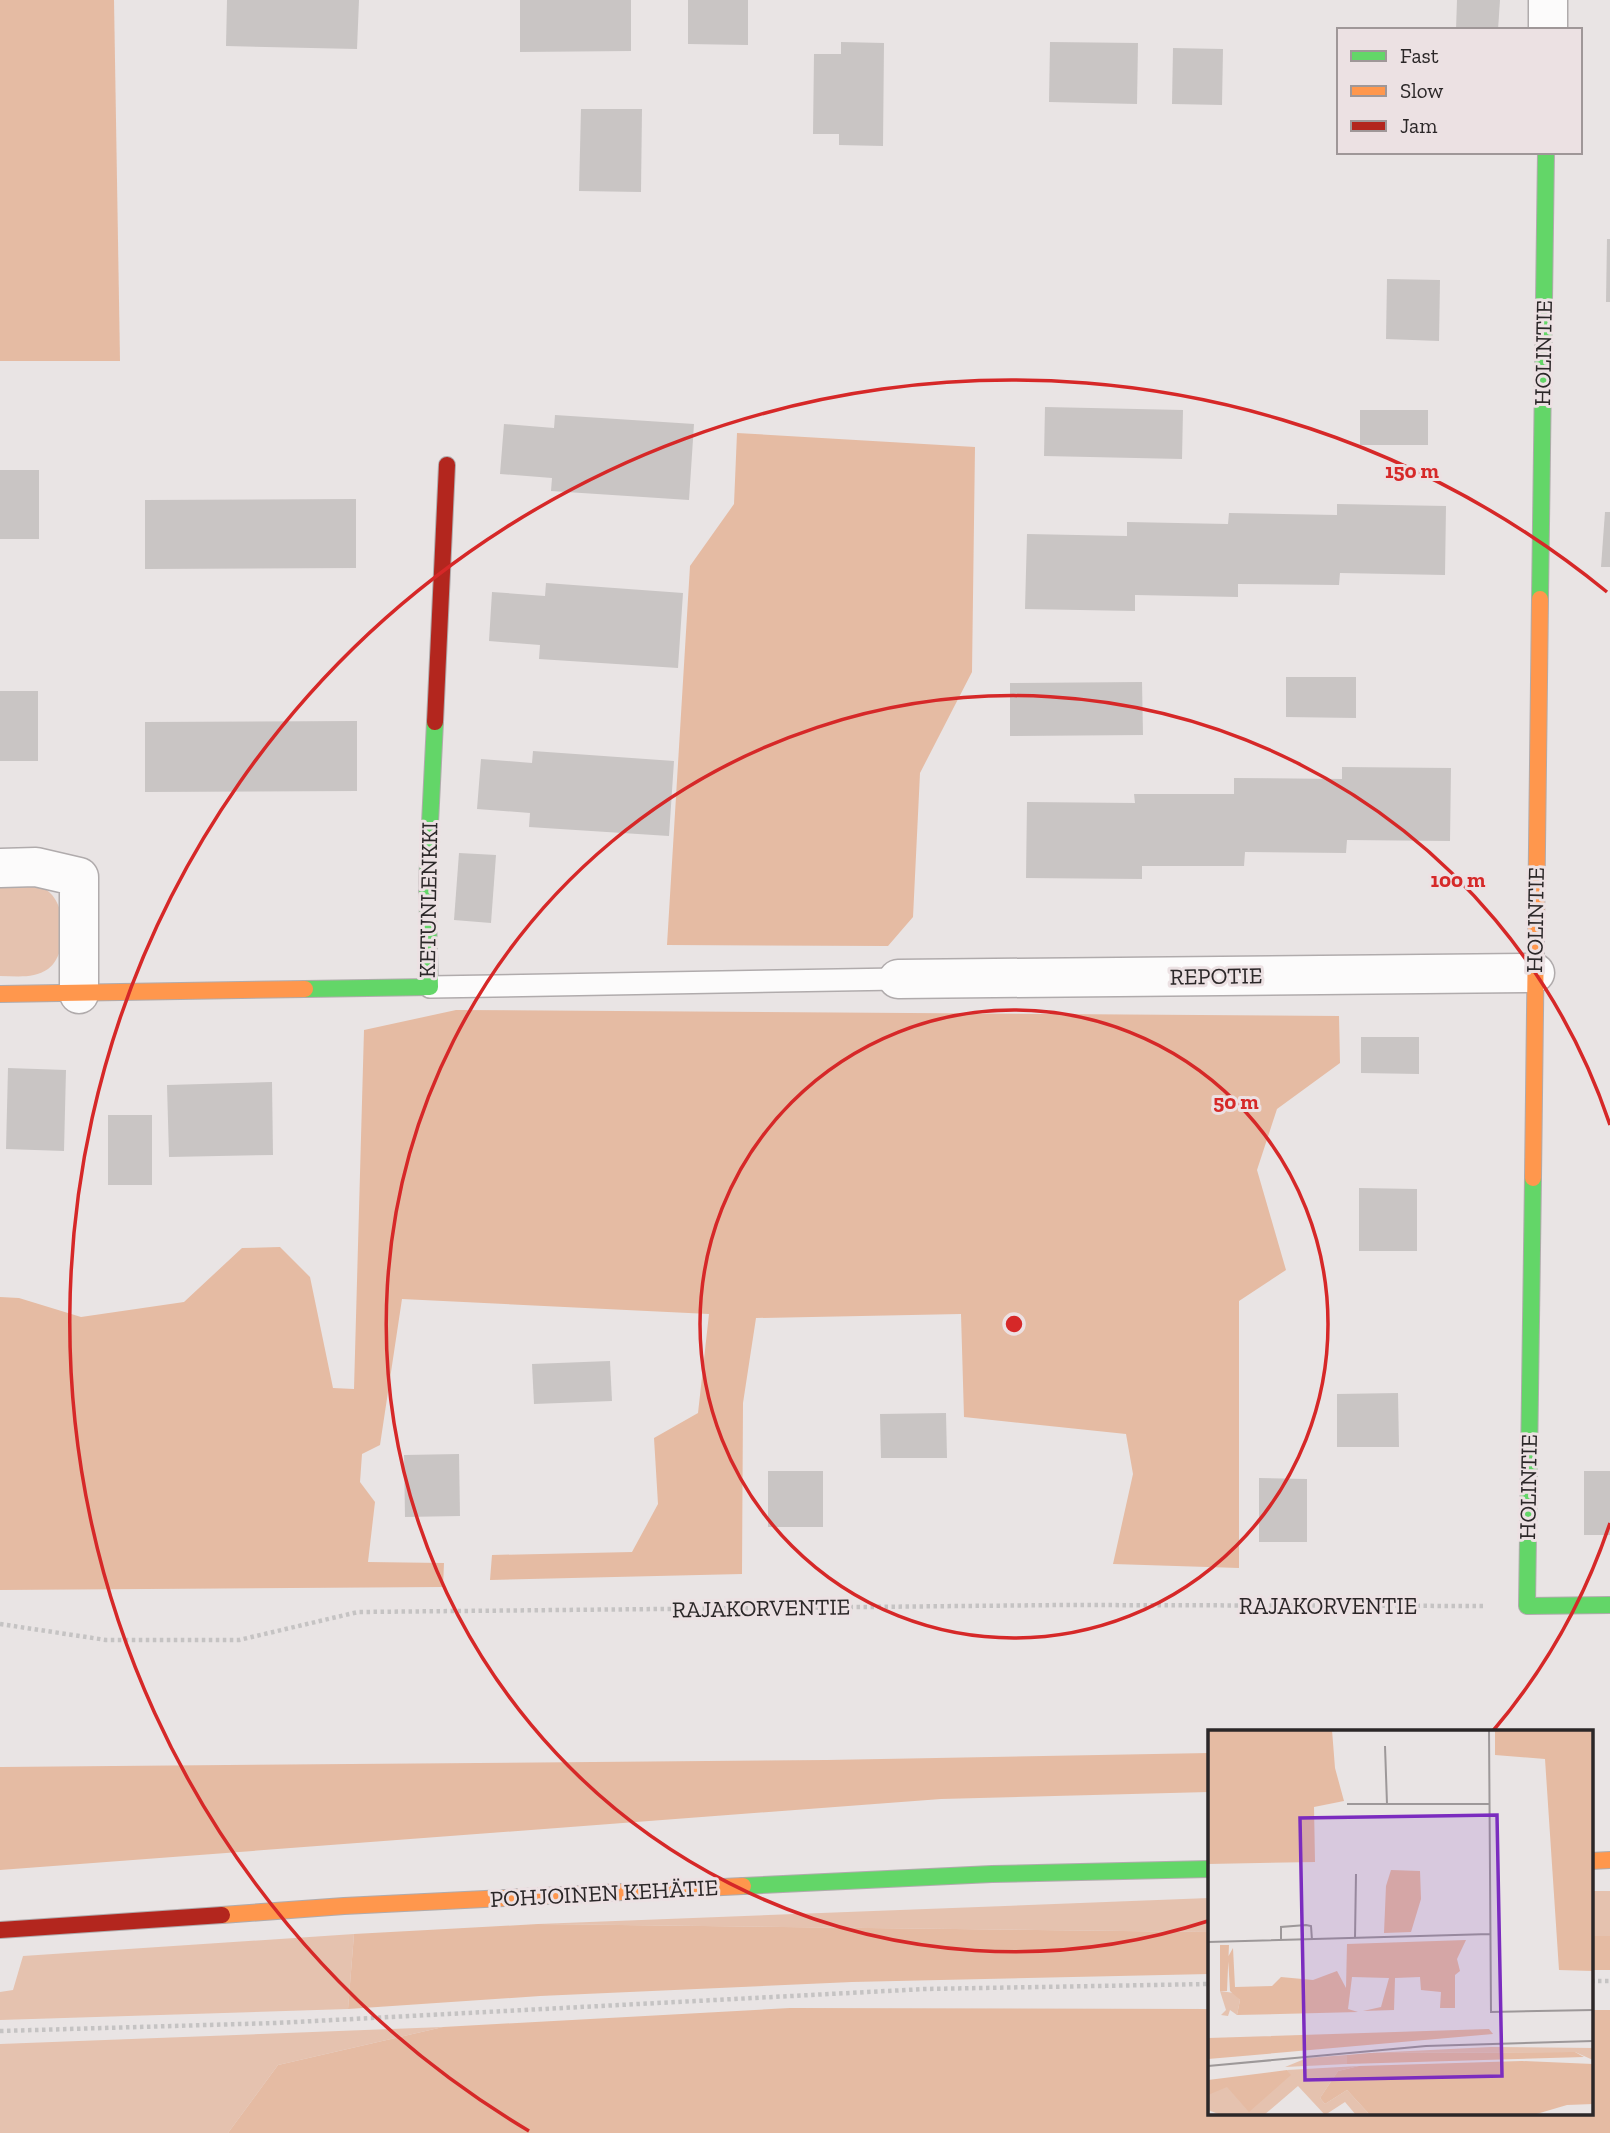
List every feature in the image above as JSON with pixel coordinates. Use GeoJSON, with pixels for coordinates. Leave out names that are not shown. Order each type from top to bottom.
{"type":"FeatureCollection","features":[{"type":"Feature","properties":{"kind":"street"},"geometry":{"type":"LineString","coordinates":[[1548,0],[1548,28]]}},
{"type":"Feature","properties":{"kind":"street","name":"HOLINTIE"},"geometry":{"type":"LineString","coordinates":[[1527,1606],[1546,154]]}},
{"type":"Feature","properties":{"kind":"street","name":"KETUNLENKKI"},"geometry":{"type":"LineString","coordinates":[[0,994],[430,987],[427,884],[447,465]]}},
{"type":"Feature","properties":{"kind":"street"},"geometry":{"type":"LineString","coordinates":[[0,867],[36,867],[79,877],[79,994]]}},
{"type":"Feature","properties":{"kind":"street","name":"REPOTIE"},"geometry":{"type":"LineString","coordinates":[[898,979],[1535,973]]}},
{"type":"Feature","properties":{"kind":"street"},"geometry":{"type":"LineString","coordinates":[[1527,1606],[1610,1605]]}},
{"type":"Feature","properties":{"kind":"street"},"geometry":{"type":"LineString","coordinates":[[1592,1860],[1610,1860]]}},
{"type":"Feature","properties":{"kind":"street","name":"POHJOINEN KEHÄTIE"},"geometry":{"type":"LineString","coordinates":[[0,1930],[344,1906],[992,1874],[1208,1868]]}},
{"type":"Feature","properties":{"kind":"lane"},"geometry":{"type":"LineString","coordinates":[[430,987],[898,979]]}},
{"type":"Feature","properties":{"kind":"path","name":"RAJAKORVENTIE"},"geometry":{"type":"LineString","coordinates":[[0,1624],[106,1640],[239,1640],[358,1612],[1063,1605],[1527,1606]]}},
{"type":"Feature","properties":{"kind":"path"},"geometry":{"type":"LineString","coordinates":[[1592,1981],[1610,1981]]}},
{"type":"Feature","properties":{"kind":"path"},"geometry":{"type":"LineString","coordinates":[[0,2031],[275,2023],[925,1989],[1208,1984]]}},
{"type":"Feature","properties":{"kind":"shaded area"},"geometry":{"type":"Polygon","coordinates":[[[0,0],[114,0],[120,361],[0,361],[0,0]]]}},
{"type":"Feature","properties":{"kind":"shaded area"},"geometry":{"type":"Polygon","coordinates":[[[737,433],[975,447],[972,672],[920,773],[913,917],[888,946],[667,945],[690,566],[734,504],[737,433]]]}},
{"type":"Feature","properties":{"kind":"shaded area"},"geometry":{"type":"Polygon","coordinates":[[[0,886],[38,886],[48,891],[56,900],[61,912],[63,938],[55,961],[43,972],[25,976],[0,976],[0,886]]]}},
{"type":"Feature","properties":{"kind":"shaded area"},"geometry":{"type":"Polygon","coordinates":[[[456,1010],[1339,1016],[1340,1063],[1277,1109],[1257,1170],[1286,1270],[1239,1301],[1239,1568],[1113,1564],[1133,1474],[1126,1434],[964,1417],[961,1314],[756,1318],[743,1403],[742,1574],[490,1580],[492,1555],[632,1552],[658,1504],[654,1438],[698,1413],[709,1314],[402,1299],[380,1445],[362,1454],[360,1482],[375,1502],[368,1562],[444,1563],[443,1587],[0,1590],[0,1297],[19,1298],[81,1317],[184,1302],[242,1248],[280,1247],[310,1277],[333,1388],[354,1389],[364,1030],[456,1010]]]}},
{"type":"Feature","properties":{"kind":"shaded area"},"geometry":{"type":"Polygon","coordinates":[[[1208,1753],[1208,1792],[941,1799],[0,1870],[0,1767],[827,1760],[1208,1753]]]}},
{"type":"Feature","properties":{"kind":"shaded area"},"geometry":{"type":"Polygon","coordinates":[[[1592,1891],[1610,1891],[1610,1936],[1592,1936],[1592,1891]]]}},
{"type":"Feature","properties":{"kind":"shaded area"},"geometry":{"type":"Polygon","coordinates":[[[1208,1898],[1208,1932],[538,1924],[1208,1898]]]}},
{"type":"Feature","properties":{"kind":"shaded area"},"geometry":{"type":"Polygon","coordinates":[[[538,1924],[1208,1932],[1208,1974],[852,1982],[540,1996],[348,2009],[354,1934],[538,1924]]]}},
{"type":"Feature","properties":{"kind":"shaded area"},"geometry":{"type":"Polygon","coordinates":[[[354,1934],[348,2009],[0,2020],[0,1992],[13,1990],[23,1956],[354,1934]]]}},
{"type":"Feature","properties":{"kind":"shaded area"},"geometry":{"type":"Polygon","coordinates":[[[1592,1936],[1610,1936],[1610,1970],[1592,1970],[1592,1936]]]}},
{"type":"Feature","properties":{"kind":"shaded area"},"geometry":{"type":"Polygon","coordinates":[[[790,2008],[1208,2009],[1208,2116],[1592,2116],[1592,2010],[1610,2010],[1610,2133],[228,2133],[278,2065],[443,2027],[790,2008]]]}},
{"type":"Feature","properties":{"kind":"shaded area"},"geometry":{"type":"Polygon","coordinates":[[[443,2027],[278,2065],[228,2133],[0,2133],[0,2044],[443,2027]]]}},
{"type":"Feature","properties":{"kind":"building"},"geometry":{"type":"Polygon","coordinates":[[[227,0],[359,0],[357,49],[226,46],[227,0]]]}},
{"type":"Feature","properties":{"kind":"building"},"geometry":{"type":"Polygon","coordinates":[[[520,0],[631,0],[631,51],[520,52],[520,0]]]}},
{"type":"Feature","properties":{"kind":"building"},"geometry":{"type":"Polygon","coordinates":[[[688,0],[748,0],[748,45],[688,44],[688,0]]]}},
{"type":"Feature","properties":{"kind":"building"},"geometry":{"type":"Polygon","coordinates":[[[1457,0],[1500,0],[1498,28],[1456,28],[1457,0]]]}},
{"type":"Feature","properties":{"kind":"building"},"geometry":{"type":"Polygon","coordinates":[[[841,42],[884,43],[883,146],[839,145],[839,134],[813,134],[814,54],[841,54],[841,42]]]}},
{"type":"Feature","properties":{"kind":"building"},"geometry":{"type":"Polygon","coordinates":[[[1050,42],[1138,43],[1137,104],[1049,102],[1050,42]]]}},
{"type":"Feature","properties":{"kind":"building"},"geometry":{"type":"Polygon","coordinates":[[[1173,48],[1223,49],[1222,105],[1172,104],[1173,48]]]}},
{"type":"Feature","properties":{"kind":"building"},"geometry":{"type":"Polygon","coordinates":[[[581,109],[642,109],[641,192],[579,191],[581,109]]]}},
{"type":"Feature","properties":{"kind":"building"},"geometry":{"type":"Polygon","coordinates":[[[1607,239],[1610,239],[1610,302],[1606,302],[1607,239]]]}},
{"type":"Feature","properties":{"kind":"building"},"geometry":{"type":"Polygon","coordinates":[[[1387,279],[1440,280],[1439,341],[1386,339],[1387,279]]]}},
{"type":"Feature","properties":{"kind":"building"},"geometry":{"type":"Polygon","coordinates":[[[1045,407],[1183,410],[1182,459],[1044,456],[1045,407]]]}},
{"type":"Feature","properties":{"kind":"building"},"geometry":{"type":"Polygon","coordinates":[[[1360,410],[1428,410],[1428,445],[1360,445],[1360,410]]]}},
{"type":"Feature","properties":{"kind":"building"},"geometry":{"type":"Polygon","coordinates":[[[555,415],[694,424],[689,500],[551,491],[552,478],[500,474],[504,424],[554,428],[555,415]]]}},
{"type":"Feature","properties":{"kind":"building"},"geometry":{"type":"Polygon","coordinates":[[[0,470],[39,470],[39,539],[0,539],[0,470]]]}},
{"type":"Feature","properties":{"kind":"building"},"geometry":{"type":"Polygon","coordinates":[[[356,499],[356,568],[145,569],[145,500],[356,499]]]}},
{"type":"Feature","properties":{"kind":"building"},"geometry":{"type":"Polygon","coordinates":[[[1337,504],[1446,506],[1445,575],[1340,573],[1339,585],[1238,584],[1238,597],[1135,595],[1135,611],[1025,609],[1027,534],[1127,536],[1127,522],[1228,524],[1229,513],[1337,515],[1337,504]]]}},
{"type":"Feature","properties":{"kind":"building"},"geometry":{"type":"Polygon","coordinates":[[[1605,512],[1610,512],[1610,567],[1601,567],[1605,512]]]}},
{"type":"Feature","properties":{"kind":"building"},"geometry":{"type":"Polygon","coordinates":[[[546,583],[683,593],[678,668],[539,659],[540,645],[489,641],[492,592],[545,596],[546,583]]]}},
{"type":"Feature","properties":{"kind":"building"},"geometry":{"type":"Polygon","coordinates":[[[1286,677],[1356,677],[1356,718],[1286,717],[1286,677]]]}},
{"type":"Feature","properties":{"kind":"building"},"geometry":{"type":"Polygon","coordinates":[[[1142,682],[1143,735],[1010,736],[1010,683],[1142,682]]]}},
{"type":"Feature","properties":{"kind":"building"},"geometry":{"type":"Polygon","coordinates":[[[0,691],[38,691],[38,761],[0,761],[0,691]]]}},
{"type":"Feature","properties":{"kind":"building"},"geometry":{"type":"Polygon","coordinates":[[[357,721],[357,791],[145,792],[145,722],[357,721]]]}},
{"type":"Feature","properties":{"kind":"building"},"geometry":{"type":"Polygon","coordinates":[[[533,751],[674,761],[669,836],[529,827],[530,813],[477,809],[481,759],[532,763],[533,751]]]}},
{"type":"Feature","properties":{"kind":"building"},"geometry":{"type":"Polygon","coordinates":[[[1342,767],[1451,768],[1450,841],[1347,840],[1346,853],[1245,852],[1244,866],[1142,866],[1142,879],[1026,878],[1027,802],[1135,803],[1134,794],[1234,794],[1234,778],[1342,779],[1342,767]]]}},
{"type":"Feature","properties":{"kind":"building"},"geometry":{"type":"Polygon","coordinates":[[[459,853],[496,855],[491,923],[454,920],[459,853]]]}},
{"type":"Feature","properties":{"kind":"building"},"geometry":{"type":"Polygon","coordinates":[[[1361,1037],[1419,1037],[1419,1074],[1361,1073],[1361,1037]]]}},
{"type":"Feature","properties":{"kind":"building"},"geometry":{"type":"Polygon","coordinates":[[[8,1068],[66,1070],[64,1151],[6,1149],[8,1068]]]}},
{"type":"Feature","properties":{"kind":"building"},"geometry":{"type":"Polygon","coordinates":[[[272,1082],[273,1155],[169,1157],[167,1085],[272,1082]]]}},
{"type":"Feature","properties":{"kind":"building"},"geometry":{"type":"Polygon","coordinates":[[[108,1115],[152,1115],[152,1185],[108,1185],[108,1115]]]}},
{"type":"Feature","properties":{"kind":"building"},"geometry":{"type":"Polygon","coordinates":[[[1359,1188],[1417,1189],[1417,1251],[1359,1251],[1359,1188]]]}},
{"type":"Feature","properties":{"kind":"building"},"geometry":{"type":"Polygon","coordinates":[[[610,1361],[612,1401],[534,1404],[532,1364],[610,1361]]]}},
{"type":"Feature","properties":{"kind":"building"},"geometry":{"type":"Polygon","coordinates":[[[1398,1393],[1399,1447],[1337,1447],[1337,1394],[1398,1393]]]}},
{"type":"Feature","properties":{"kind":"building"},"geometry":{"type":"Polygon","coordinates":[[[946,1413],[947,1458],[881,1458],[880,1414],[946,1413]]]}},
{"type":"Feature","properties":{"kind":"building"},"geometry":{"type":"Polygon","coordinates":[[[459,1454],[460,1516],[405,1517],[404,1455],[459,1454]]]}},
{"type":"Feature","properties":{"kind":"building"},"geometry":{"type":"Polygon","coordinates":[[[768,1471],[823,1471],[823,1527],[768,1527],[768,1471]]]}},
{"type":"Feature","properties":{"kind":"building"},"geometry":{"type":"Polygon","coordinates":[[[1584,1471],[1610,1471],[1610,1535],[1584,1535],[1584,1471]]]}},
{"type":"Feature","properties":{"kind":"building"},"geometry":{"type":"Polygon","coordinates":[[[1259,1478],[1307,1479],[1307,1542],[1259,1542],[1259,1478]]]}},
{"type":"Feature","properties":{"kind":"traffic: fast"},"geometry":{"type":"LineString","coordinates":[[1540,599],[1546,154]]}},
{"type":"Feature","properties":{"kind":"traffic: fast"},"geometry":{"type":"LineString","coordinates":[[305,989],[430,987],[427,884],[435,722]]}},
{"type":"Feature","properties":{"kind":"traffic: fast"},"geometry":{"type":"LineString","coordinates":[[1533,1178],[1527,1606],[1610,1605]]}},
{"type":"Feature","properties":{"kind":"traffic: fast"},"geometry":{"type":"LineString","coordinates":[[743,1886],[992,1874],[1208,1869]]}},
{"type":"Feature","properties":{"kind":"traffic: slow"},"geometry":{"type":"LineString","coordinates":[[1533,1178],[1540,599]]}},
{"type":"Feature","properties":{"kind":"traffic: slow"},"geometry":{"type":"LineString","coordinates":[[0,994],[305,989]]}},
{"type":"Feature","properties":{"kind":"traffic: slow"},"geometry":{"type":"LineString","coordinates":[[1592,1861],[1610,1860]]}},
{"type":"Feature","properties":{"kind":"traffic: slow"},"geometry":{"type":"LineString","coordinates":[[222,1915],[344,1906],[743,1886]]}},
{"type":"Feature","properties":{"kind":"traffic: jam"},"geometry":{"type":"LineString","coordinates":[[435,722],[447,465]]}},
{"type":"Feature","properties":{"kind":"traffic: jam"},"geometry":{"type":"LineString","coordinates":[[0,1930],[222,1915]]}}]}
